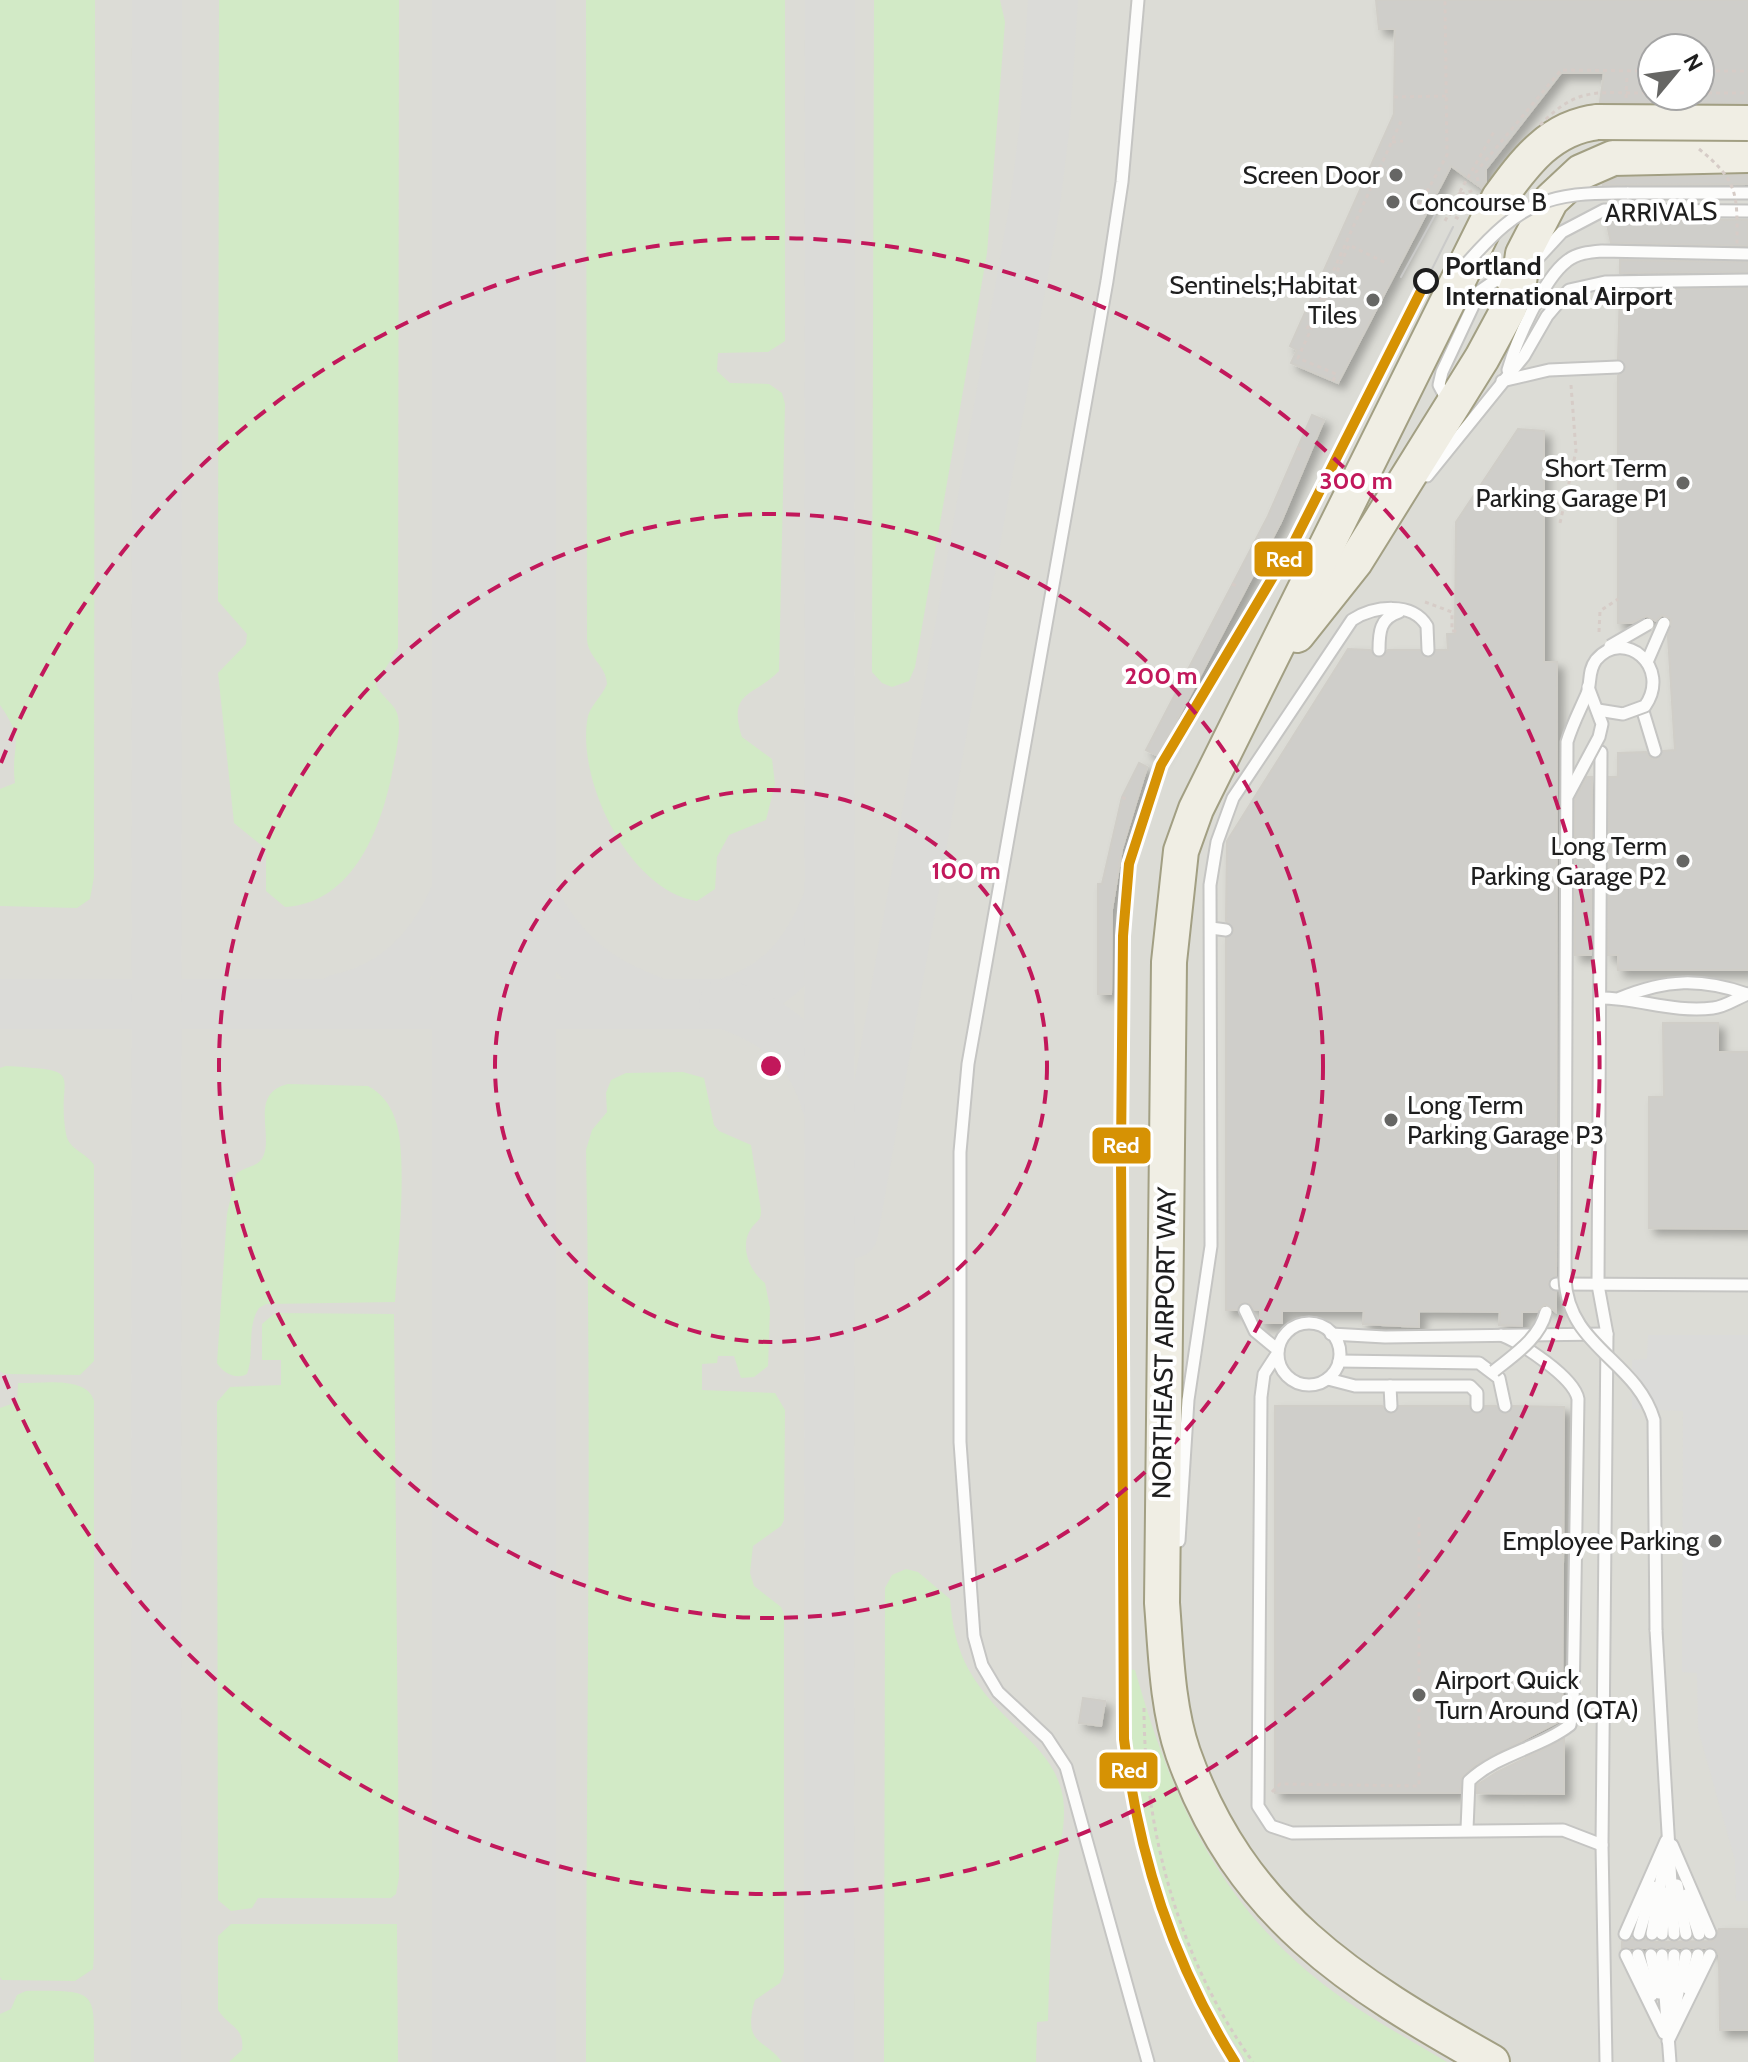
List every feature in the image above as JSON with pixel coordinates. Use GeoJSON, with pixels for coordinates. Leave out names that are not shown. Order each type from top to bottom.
{"type":"FeatureCollection","features":[{"type":"Feature","properties":{"kind":"main road","name":"NORTHEAST AIRPORT WAY"},"geometry":{"type":"LineString","coordinates":[[1492,2062],[1341,1970],[1296,1932],[1257,1890],[1219,1830],[1183,1752],[1170,1699],[1162,1603],[1169,962],[1174,900],[1181,851],[1196,809],[1499,198],[1525,162],[1557,134],[1598,122],[1748,123]]}},
{"type":"Feature","properties":{"kind":"main road","name":"ARRIVALS"},"geometry":{"type":"LineString","coordinates":[[1518,285],[1523,254],[1539,217],[1551,200],[1581,172],[1623,156],[1748,155]]}},
{"type":"Feature","properties":{"kind":"main road"},"geometry":{"type":"LineString","coordinates":[[1266,673],[1355,562],[1482,358],[1518,285]]}},
{"type":"Feature","properties":{"kind":"lane"},"geometry":{"type":"LineString","coordinates":[[1138,0],[1122,182],[1107,281],[962,1097],[960,1442],[978,1653],[998,1692],[1047,1738],[1066,1767],[1148,2062]]}},
{"type":"Feature","properties":{"kind":"lane"},"geometry":{"type":"LineString","coordinates":[[1468,262],[1503,223],[1555,197],[1595,193],[1748,193]]}},
{"type":"Feature","properties":{"kind":"lane","name":"ARRIVALS"},"geometry":{"type":"LineString","coordinates":[[1518,285],[1549,243],[1593,213],[1604,210],[1748,211]]}},
{"type":"Feature","properties":{"kind":"lane"},"geometry":{"type":"LineString","coordinates":[[1505,376],[1514,348],[1543,295],[1567,260],[1602,251],[1748,254]]}},
{"type":"Feature","properties":{"kind":"lane"},"geometry":{"type":"LineString","coordinates":[[1423,481],[1524,356],[1559,298],[1575,287],[1605,282],[1748,280]]}},
{"type":"Feature","properties":{"kind":"lane"},"geometry":{"type":"LineString","coordinates":[[1505,376],[1549,370],[1618,367]]}},
{"type":"Feature","properties":{"kind":"lane"},"geometry":{"type":"LineString","coordinates":[[1355,562],[1414,492]]}},
{"type":"Feature","properties":{"kind":"lane"},"geometry":{"type":"LineString","coordinates":[[1179,1562],[1188,1400],[1211,1246],[1210,885],[1217,842],[1233,798],[1352,620],[1378,609],[1404,609],[1414,613],[1427,626],[1428,650],[1428,634],[1421,620],[1403,611],[1384,621],[1379,630],[1379,650]]}},
{"type":"Feature","properties":{"kind":"lane"},"geometry":{"type":"LineString","coordinates":[[1648,624],[1598,654],[1591,662],[1589,695],[1597,709],[1625,714],[1642,708],[1652,695],[1654,684],[1647,662],[1664,623]]}},
{"type":"Feature","properties":{"kind":"lane"},"geometry":{"type":"LineString","coordinates":[[1598,710],[1623,714],[1645,706],[1655,686],[1653,669],[1633,650],[1622,648],[1602,654],[1594,662],[1589,672],[1588,692],[1573,721],[1567,742],[1566,1301],[1589,1339],[1619,1365],[1649,1401],[1654,1420],[1656,1630],[1668,1837],[1680,1934]]}},
{"type":"Feature","properties":{"kind":"lane"},"geometry":{"type":"LineString","coordinates":[[1567,795],[1599,737],[1602,724],[1588,693],[1593,663],[1601,655],[1623,648],[1647,662]]}},
{"type":"Feature","properties":{"kind":"lane"},"geometry":{"type":"LineString","coordinates":[[1642,708],[1655,751]]}},
{"type":"Feature","properties":{"kind":"lane"},"geometry":{"type":"LineString","coordinates":[[1601,752],[1598,1285],[1607,1334],[1602,1845],[1606,2062]]}},
{"type":"Feature","properties":{"kind":"lane"},"geometry":{"type":"LineString","coordinates":[[1211,928],[1226,930]]}},
{"type":"Feature","properties":{"kind":"lane"},"geometry":{"type":"LineString","coordinates":[[1620,998],[1656,983],[1716,983],[1748,994]]}},
{"type":"Feature","properties":{"kind":"lane"},"geometry":{"type":"LineString","coordinates":[[1600,998],[1620,998],[1656,1007],[1715,1008],[1748,994]]}},
{"type":"Feature","properties":{"kind":"lane"},"geometry":{"type":"LineString","coordinates":[[1556,1284],[1748,1285]]}},
{"type":"Feature","properties":{"kind":"lane"},"geometry":{"type":"LineString","coordinates":[[1245,1310],[1255,1331],[1278,1352],[1283,1373],[1300,1384],[1319,1384],[1328,1379],[1339,1361],[1339,1347],[1331,1334]]}},
{"type":"Feature","properties":{"kind":"lane"},"geometry":{"type":"LineString","coordinates":[[1494,1371],[1533,1338],[1542,1327],[1546,1312]]}},
{"type":"Feature","properties":{"kind":"lane"},"geometry":{"type":"LineString","coordinates":[[1602,1845],[1563,1830],[1292,1833],[1271,1826],[1258,1806],[1261,1397],[1264,1374],[1286,1333],[1295,1327],[1314,1324],[1331,1334],[1385,1337],[1607,1334]]}},
{"type":"Feature","properties":{"kind":"lane"},"geometry":{"type":"LineString","coordinates":[[1467,1829],[1469,1781],[1483,1768],[1558,1734],[1570,1725],[1569,1597],[1576,1389],[1525,1348],[1501,1335]]}},
{"type":"Feature","properties":{"kind":"lane"},"geometry":{"type":"LineString","coordinates":[[1339,1361],[1479,1363],[1494,1371],[1502,1384],[1505,1406]]}},
{"type":"Feature","properties":{"kind":"lane"},"geometry":{"type":"LineString","coordinates":[[1328,1379],[1355,1386],[1470,1386],[1477,1393],[1477,1406]]}},
{"type":"Feature","properties":{"kind":"lane"},"geometry":{"type":"LineString","coordinates":[[1390,1386],[1391,1406]]}},
{"type":"Feature","properties":{"kind":"lane"},"geometry":{"type":"LineString","coordinates":[[1170,1699],[1177,1607]]}},
{"type":"Feature","properties":{"kind":"lane"},"geometry":{"type":"LineString","coordinates":[[1668,1837],[1680,1934]]}},
{"type":"Feature","properties":{"kind":"lane"},"geometry":{"type":"LineString","coordinates":[[1668,1837],[1680,1934]]}},
{"type":"Feature","properties":{"kind":"lane"},"geometry":{"type":"LineString","coordinates":[[1625,1934],[1668,1837]]}},
{"type":"Feature","properties":{"kind":"lane"},"geometry":{"type":"LineString","coordinates":[[1639,1934],[1668,1837]]}},
{"type":"Feature","properties":{"kind":"lane"},"geometry":{"type":"LineString","coordinates":[[1632,1955],[1668,2041]]}},
{"type":"Feature","properties":{"kind":"lane"},"geometry":{"type":"LineString","coordinates":[[1670,2062],[1668,2041],[1680,1955]]}},
{"type":"Feature","properties":{"kind":"lane"},"geometry":{"type":"LineString","coordinates":[[1668,2041],[1680,1955]]}},
{"type":"Feature","properties":{"kind":"lane"},"geometry":{"type":"LineString","coordinates":[[1668,2041],[1680,1955]]}},
{"type":"Feature","properties":{"kind":"path"},"geometry":{"type":"LineString","coordinates":[[1419,206],[1447,155],[1445,0]]}},
{"type":"Feature","properties":{"kind":"path"},"geometry":{"type":"LineString","coordinates":[[1478,181],[1476,172],[1561,70],[1636,71]]}},
{"type":"Feature","properties":{"kind":"path"},"geometry":{"type":"LineString","coordinates":[[1716,71],[1748,71]]}},
{"type":"Feature","properties":{"kind":"path"},"geometry":{"type":"LineString","coordinates":[[1716,93],[1748,93]]}},
{"type":"Feature","properties":{"kind":"path"},"geometry":{"type":"LineString","coordinates":[[1394,97],[1446,96]]}},
{"type":"Feature","properties":{"kind":"path"},"geometry":{"type":"LineString","coordinates":[[1307,329],[1402,119]]}},
{"type":"Feature","properties":{"kind":"path"},"geometry":{"type":"LineString","coordinates":[[1445,221],[1495,130]]}},
{"type":"Feature","properties":{"kind":"path"},"geometry":{"type":"LineString","coordinates":[[1392,142],[1403,141]]}},
{"type":"Feature","properties":{"kind":"path"},"geometry":{"type":"LineString","coordinates":[[1694,144],[1723,169],[1732,183],[1737,202],[1737,246]]}},
{"type":"Feature","properties":{"kind":"path"},"geometry":{"type":"LineString","coordinates":[[1460,194],[1486,187]]}},
{"type":"Feature","properties":{"kind":"path"},"geometry":{"type":"LineString","coordinates":[[1333,381],[1336,374],[1298,358],[1327,300],[1349,245],[1388,264]]}},
{"type":"Feature","properties":{"kind":"path"},"geometry":{"type":"LineString","coordinates":[[1331,372],[1334,366]]}},
{"type":"Feature","properties":{"kind":"path"},"geometry":{"type":"LineString","coordinates":[[1560,523],[1576,451],[1570,369]]}},
{"type":"Feature","properties":{"kind":"path"},"geometry":{"type":"LineString","coordinates":[[1297,448],[1304,451]]}},
{"type":"Feature","properties":{"kind":"path"},"geometry":{"type":"LineString","coordinates":[[1232,584],[1239,587]]}},
{"type":"Feature","properties":{"kind":"path"},"geometry":{"type":"LineString","coordinates":[[1599,632],[1600,611],[1618,599]]}},
{"type":"Feature","properties":{"kind":"path"},"geometry":{"type":"LineString","coordinates":[[1174,697],[1180,699]]}},
{"type":"Feature","properties":{"kind":"path"},"geometry":{"type":"LineString","coordinates":[[1122,797],[1128,800]]}},
{"type":"Feature","properties":{"kind":"path"},"geometry":{"type":"LineString","coordinates":[[1258,1806],[1280,1784],[1419,1786],[1419,1517]]}},
{"type":"Feature","properties":{"kind":"shaded area","name":"Portland International Airport"},"geometry":{"type":"Polygon","coordinates":[[[0,0],[1748,0],[1748,2062],[0,2062],[0,0]]]}},
{"type":"Feature","properties":{"kind":"shaded area","name":"Employee Parking"},"geometry":{"type":"Polygon","coordinates":[[[1648,1335],[1748,1335],[1748,1901],[1736,1901],[1735,1860],[1698,1729],[1697,1673],[1682,1672],[1683,1411],[1632,1409],[1632,1360],[1647,1359],[1648,1335]]]}},
{"type":"Feature","properties":{"kind":"green space"},"geometry":{"type":"Polygon","coordinates":[[[0,0],[95,0],[94,877],[90,899],[77,908],[0,906],[0,789],[15,783],[16,744],[13,728],[0,705],[0,0]]]}},
{"type":"Feature","properties":{"kind":"green space"},"geometry":{"type":"Polygon","coordinates":[[[219,0],[399,0],[398,648],[376,684],[397,713],[398,740],[381,814],[361,858],[347,877],[329,892],[309,902],[285,907],[266,891],[266,849],[234,823],[218,673],[246,644],[247,634],[218,601],[219,0]]]}},
{"type":"Feature","properties":{"kind":"green space"},"geometry":{"type":"Polygon","coordinates":[[[586,0],[785,0],[785,341],[768,352],[718,353],[717,371],[730,383],[769,384],[782,393],[785,404],[779,671],[746,696],[738,711],[742,737],[772,759],[775,784],[766,820],[729,835],[717,857],[715,889],[697,901],[672,893],[649,877],[629,854],[612,828],[599,799],[590,770],[586,741],[588,716],[607,684],[587,640],[586,0]]]}},
{"type":"Feature","properties":{"kind":"green space"},"geometry":{"type":"Polygon","coordinates":[[[874,0],[1000,0],[1005,22],[987,253],[915,667],[909,681],[892,687],[882,683],[872,672],[874,0]]]}},
{"type":"Feature","properties":{"kind":"green space"},"geometry":{"type":"Polygon","coordinates":[[[6,1066],[59,1073],[65,1087],[66,1134],[74,1147],[94,1165],[94,1361],[80,1375],[4,1374],[0,1371],[0,1068],[6,1066]]]}},
{"type":"Feature","properties":{"kind":"green space"},"geometry":{"type":"Polygon","coordinates":[[[683,1072],[704,1078],[714,1125],[719,1131],[751,1145],[761,1213],[749,1233],[746,1249],[754,1272],[765,1283],[770,1308],[768,1366],[754,1377],[741,1378],[734,1356],[718,1356],[717,1363],[702,1364],[702,1390],[775,1393],[785,1410],[784,1520],[781,1526],[753,1546],[750,1573],[754,1586],[781,1607],[784,1614],[784,1972],[780,1983],[755,2000],[751,2025],[757,2039],[782,2062],[586,2062],[589,1492],[586,1150],[592,1130],[607,1112],[606,1093],[611,1080],[626,1073],[683,1072]]]}},
{"type":"Feature","properties":{"kind":"green space"},"geometry":{"type":"Polygon","coordinates":[[[288,1084],[368,1086],[390,1108],[399,1136],[401,1157],[395,1302],[266,1304],[259,1308],[255,1316],[247,1374],[234,1376],[217,1363],[227,1214],[236,1174],[259,1162],[264,1154],[268,1098],[275,1089],[288,1084]]]}},
{"type":"Feature","properties":{"kind":"green space"},"geometry":{"type":"Polygon","coordinates":[[[275,1313],[394,1314],[399,1877],[396,1894],[391,1898],[258,1898],[252,1908],[231,1911],[218,1900],[217,1402],[230,1387],[281,1385],[281,1360],[262,1360],[262,1324],[275,1313]]]}},
{"type":"Feature","properties":{"kind":"green space"},"geometry":{"type":"Polygon","coordinates":[[[18,1383],[73,1384],[90,1393],[94,1401],[94,1955],[93,1969],[75,1981],[2,1980],[0,1977],[0,1408],[17,1402],[18,1383]]]}},
{"type":"Feature","properties":{"kind":"green space"},"geometry":{"type":"Polygon","coordinates":[[[906,1569],[918,1572],[950,1599],[955,1633],[971,1674],[990,1700],[1044,1757],[1061,1789],[1064,1821],[1053,1911],[1048,2021],[1037,2022],[1036,2062],[884,2062],[885,1588],[892,1575],[906,1569]]]}},
{"type":"Feature","properties":{"kind":"green space"},"geometry":{"type":"Polygon","coordinates":[[[1128,1669],[1135,1670],[1181,1801],[1224,1878],[1251,1914],[1282,1948],[1333,1992],[1447,2062],[1247,2062],[1217,2017],[1179,1944],[1142,1831],[1131,1743],[1128,1669]]]}},
{"type":"Feature","properties":{"kind":"green space"},"geometry":{"type":"Polygon","coordinates":[[[231,1924],[397,1924],[398,2062],[229,2062],[242,2050],[242,2042],[239,2032],[218,2010],[218,1936],[231,1924]]]}},
{"type":"Feature","properties":{"kind":"green space"},"geometry":{"type":"Polygon","coordinates":[[[26,1991],[68,1992],[80,1994],[88,2000],[94,2021],[94,2062],[0,2062],[0,2014],[11,2009],[17,1995],[26,1991]]]}},
{"type":"Feature","properties":{"kind":"building"},"geometry":{"type":"Polygon","coordinates":[[[1376,0],[1748,0],[1748,103],[1716,103],[1716,32],[1636,32],[1636,102],[1600,102],[1604,73],[1561,73],[1486,169],[1486,182],[1482,188],[1451,166],[1338,383],[1291,363],[1297,350],[1290,346],[1394,114],[1395,29],[1379,29],[1376,0]]]}},
{"type":"Feature","properties":{"kind":"building"},"geometry":{"type":"Polygon","coordinates":[[[1748,175],[1748,184],[1602,185],[1617,178],[1748,175]]]}},
{"type":"Feature","properties":{"kind":"building"},"geometry":{"type":"Polygon","coordinates":[[[1606,219],[1748,220],[1748,246],[1611,243],[1606,219]]]}},
{"type":"Feature","properties":{"kind":"building"},"geometry":{"type":"Polygon","coordinates":[[[1620,260],[1748,262],[1748,272],[1620,273],[1620,260]]]}},
{"type":"Feature","properties":{"kind":"building"},"geometry":{"type":"Polygon","coordinates":[[[1748,288],[1748,970],[1618,970],[1618,955],[1608,955],[1609,777],[1618,777],[1618,753],[1646,752],[1650,758],[1657,759],[1663,751],[1675,750],[1668,636],[1671,619],[1662,615],[1656,621],[1647,616],[1632,623],[1618,623],[1618,376],[1626,367],[1618,359],[1620,290],[1748,288]]]}},
{"type":"Feature","properties":{"kind":"building"},"geometry":{"type":"Polygon","coordinates":[[[1312,415],[1324,420],[1281,522],[1158,756],[1146,750],[1268,516],[1312,415]]]}},
{"type":"Feature","properties":{"kind":"building","name":"Long Term Parking Garage P3"},"geometry":{"type":"Polygon","coordinates":[[[1518,429],[1544,431],[1544,662],[1557,662],[1556,1276],[1548,1283],[1556,1292],[1556,1312],[1545,1304],[1537,1312],[1522,1312],[1522,1326],[1499,1325],[1500,1312],[1419,1311],[1419,1327],[1363,1324],[1364,1311],[1282,1311],[1282,1323],[1260,1323],[1260,1310],[1255,1310],[1249,1303],[1241,1303],[1237,1310],[1226,1310],[1226,938],[1234,930],[1226,921],[1227,841],[1348,649],[1370,650],[1380,658],[1388,650],[1420,650],[1428,658],[1436,650],[1448,650],[1447,634],[1455,634],[1456,522],[1518,429]]]}},
{"type":"Feature","properties":{"kind":"building"},"geometry":{"type":"Polygon","coordinates":[[[1139,763],[1147,767],[1122,849],[1112,909],[1111,994],[1098,994],[1098,884],[1102,884],[1122,797],[1139,763]]]}},
{"type":"Feature","properties":{"kind":"building"},"geometry":{"type":"Polygon","coordinates":[[[1587,777],[1592,777],[1591,955],[1575,955],[1575,799],[1587,777]]]}},
{"type":"Feature","properties":{"kind":"building"},"geometry":{"type":"Polygon","coordinates":[[[1663,1023],[1718,1023],[1718,1052],[1748,1052],[1748,1229],[1649,1228],[1649,1097],[1664,1097],[1663,1023]]]}},
{"type":"Feature","properties":{"kind":"building","name":"Airport Quick Turn Around (QTA)"},"geometry":{"type":"Polygon","coordinates":[[[1275,1406],[1382,1406],[1391,1414],[1399,1406],[1469,1406],[1476,1414],[1485,1406],[1496,1406],[1506,1414],[1513,1406],[1564,1407],[1562,1720],[1475,1765],[1462,1777],[1460,1793],[1275,1793],[1275,1406]]]}},
{"type":"Feature","properties":{"kind":"building"},"geometry":{"type":"Polygon","coordinates":[[[1083,1698],[1105,1701],[1101,1726],[1079,1723],[1083,1698]]]}},
{"type":"Feature","properties":{"kind":"building"},"geometry":{"type":"Polygon","coordinates":[[[1564,1739],[1564,1794],[1477,1793],[1477,1785],[1497,1772],[1564,1739]]]}},
{"type":"Feature","properties":{"kind":"building"},"geometry":{"type":"Polygon","coordinates":[[[1719,1929],[1748,1929],[1748,2030],[1720,2030],[1719,1955],[1714,1948],[1622,1948],[1622,1942],[1632,1939],[1637,1942],[1646,1939],[1651,1942],[1713,1941],[1719,1929]]]}},
{"type":"Feature","properties":{"kind":"taxiway"},"geometry":{"type":"LineString","coordinates":[[156,2062],[157,0]]}},
{"type":"Feature","properties":{"kind":"taxiway"},"geometry":{"type":"LineString","coordinates":[[829,2062],[830,0]]}},
{"type":"Feature","properties":{"kind":"taxiway"},"geometry":{"type":"LineString","coordinates":[[853,1233],[1035,204],[1045,123],[1053,0]]}},
{"type":"Feature","properties":{"kind":"taxiway"},"geometry":{"type":"LineString","coordinates":[[339,999],[378,985],[410,962],[434,933],[453,900],[467,862],[494,746],[509,826],[520,863],[534,898],[552,929],[577,957],[608,981],[648,999]]}},
{"type":"Feature","properties":{"kind":"taxiway"},"geometry":{"type":"LineString","coordinates":[[0,1004],[724,1004],[760,988],[788,967],[809,939],[827,903]]}},
{"type":"Feature","properties":{"kind":"taxiway"},"geometry":{"type":"LineString","coordinates":[[724,1004],[759,1019],[789,1040],[811,1067],[826,1103]]}},
{"type":"Feature","properties":{"kind":"runway"},"geometry":{"type":"LineString","coordinates":[[494,0],[494,2062]]}},
{"type":"Feature","properties":{"kind":"tram line"},"geometry":{"type":"LineString","coordinates":[[1401,277],[1435,215]]}},
{"type":"Feature","properties":{"kind":"tram line"},"geometry":{"type":"LineString","coordinates":[[1426,281],[1453,227]]}},
{"type":"Feature","properties":{"kind":"transit line","name":"Red"},"geometry":{"type":"LineString","coordinates":[[1235,2062],[1193,1986],[1162,1907],[1139,1825],[1124,1739],[1121,1154],[1123,936],[1129,864],[1161,765],[1295,540],[1426,281]]}},
{"type":"Feature","properties":{"kind":"place","name":"Screen Door"},"geometry":{"type":"Point","coordinates":[1396,175]}},
{"type":"Feature","properties":{"kind":"place","name":"Concourse B"},"geometry":{"type":"Point","coordinates":[1393,202]}},
{"type":"Feature","properties":{"kind":"place","name":"Portland International Airport"},"geometry":{"type":"Point","coordinates":[1426,281]}},
{"type":"Feature","properties":{"kind":"place","name":"Sentinels;Habitat Tiles"},"geometry":{"type":"Point","coordinates":[1373,300]}},
{"type":"Feature","properties":{"kind":"place","name":"Short Term Parking Garage P1"},"geometry":{"type":"Point","coordinates":[1683,483]}},
{"type":"Feature","properties":{"kind":"place","name":"Long Term Parking Garage P2"},"geometry":{"type":"Point","coordinates":[1683,861]}},
{"type":"Feature","properties":{"kind":"place","name":"Long Term Parking Garage P3"},"geometry":{"type":"Point","coordinates":[1391,1120]}},
{"type":"Feature","properties":{"kind":"place","name":"Employee Parking"},"geometry":{"type":"Point","coordinates":[1715,1541]}},
{"type":"Feature","properties":{"kind":"place","name":"Airport Quick Turn Around (QTA)"},"geometry":{"type":"Point","coordinates":[1419,1695]}}]}
